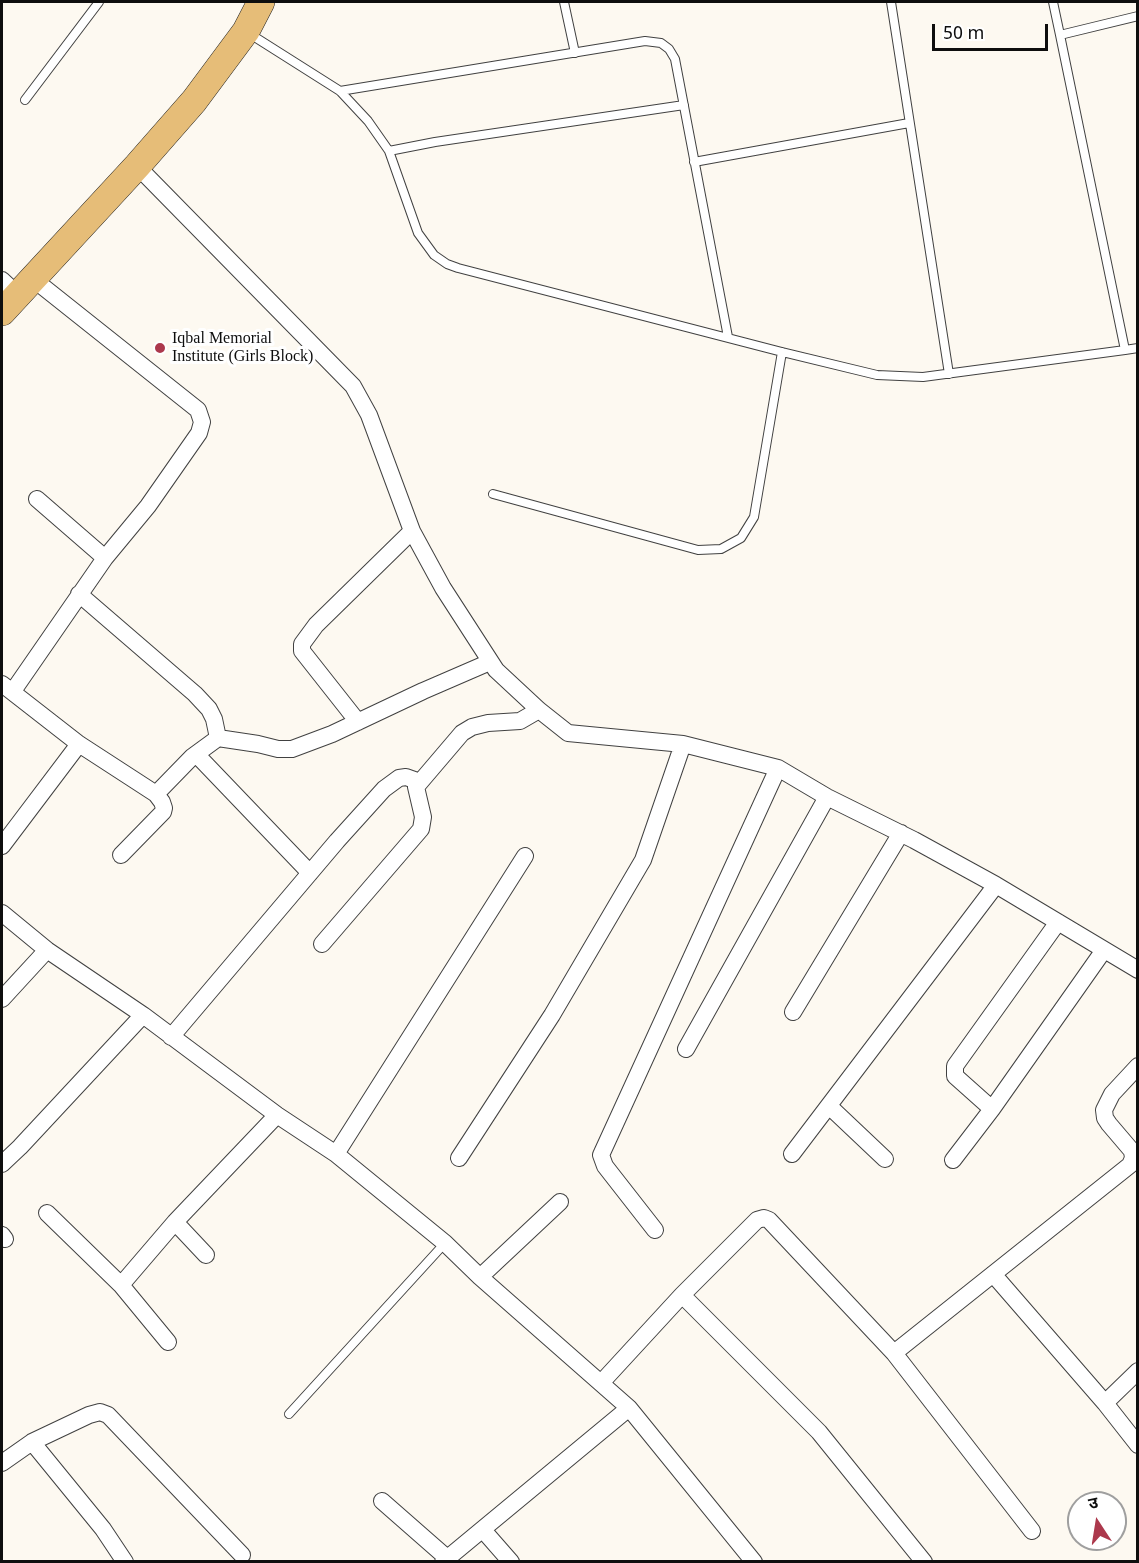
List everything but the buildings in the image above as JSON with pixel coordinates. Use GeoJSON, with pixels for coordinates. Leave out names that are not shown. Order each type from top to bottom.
{"type":"FeatureCollection","features":[{"type":"Feature","properties":{"kind":"main road"},"geometry":{"type":"LineString","coordinates":[[13,291],[137,166],[194,101],[246,31],[261,2]]}},
{"type":"Feature","properties":{"kind":"street"},"geometry":{"type":"LineString","coordinates":[[137,166],[353,386],[369,416],[412,531],[443,588],[496,670],[568,734],[682,744],[778,768],[827,797],[901,833],[996,885],[1137,970]]}},
{"type":"Feature","properties":{"kind":"street"},"geometry":{"type":"LineString","coordinates":[[13,291],[198,411],[202,418],[199,433],[160,488],[7,688],[79,744],[156,794],[164,805],[163,812],[121,855]]}},
{"type":"Feature","properties":{"kind":"street"},"geometry":{"type":"LineString","coordinates":[[37,499],[105,558]]}},
{"type":"Feature","properties":{"kind":"street"},"geometry":{"type":"LineString","coordinates":[[358,722],[302,651],[302,644],[316,625],[412,531]]}},
{"type":"Feature","properties":{"kind":"street"},"geometry":{"type":"LineString","coordinates":[[79,594],[195,693],[209,709],[214,719],[218,738]]}},
{"type":"Feature","properties":{"kind":"street"},"geometry":{"type":"LineString","coordinates":[[156,794],[196,754],[218,738],[278,749],[291,748],[332,734],[490,662]]}},
{"type":"Feature","properties":{"kind":"street"},"geometry":{"type":"LineString","coordinates":[[322,944],[422,829],[423,817],[416,787],[466,729],[488,723],[520,721],[539,710]]}},
{"type":"Feature","properties":{"kind":"street"},"geometry":{"type":"LineString","coordinates":[[2,846],[79,744]]}},
{"type":"Feature","properties":{"kind":"street"},"geometry":{"type":"LineString","coordinates":[[459,1158],[552,1015],[643,860],[682,744]]}},
{"type":"Feature","properties":{"kind":"street"},"geometry":{"type":"LineString","coordinates":[[196,754],[310,873]]}},
{"type":"Feature","properties":{"kind":"street"},"geometry":{"type":"LineString","coordinates":[[655,1230],[605,1166],[601,1155],[778,768]]}},
{"type":"Feature","properties":{"kind":"street"},"geometry":{"type":"LineString","coordinates":[[171,1037],[384,789],[399,778],[406,777],[420,782]]}},
{"type":"Feature","properties":{"kind":"street"},"geometry":{"type":"LineString","coordinates":[[686,1049],[827,797]]}},
{"type":"Feature","properties":{"kind":"street"},"geometry":{"type":"LineString","coordinates":[[793,1012],[901,833]]}},
{"type":"Feature","properties":{"kind":"street"},"geometry":{"type":"LineString","coordinates":[[336,1154],[525,856]]}},
{"type":"Feature","properties":{"kind":"street"},"geometry":{"type":"LineString","coordinates":[[792,1154],[996,885]]}},
{"type":"Feature","properties":{"kind":"street"},"geometry":{"type":"LineString","coordinates":[[2,914],[47,950],[143,1015],[277,1115],[336,1154],[444,1243],[629,1408],[754,1562]]}},
{"type":"Feature","properties":{"kind":"street"},"geometry":{"type":"LineString","coordinates":[[992,1109],[956,1076],[955,1066],[1058,922]]}},
{"type":"Feature","properties":{"kind":"street"},"geometry":{"type":"LineString","coordinates":[[2,999],[47,950]]}},
{"type":"Feature","properties":{"kind":"street"},"geometry":{"type":"LineString","coordinates":[[953,1160],[992,1109],[1104,950]]}},
{"type":"Feature","properties":{"kind":"street"},"geometry":{"type":"LineString","coordinates":[[2,1164],[143,1015]]}},
{"type":"Feature","properties":{"kind":"street"},"geometry":{"type":"LineString","coordinates":[[894,1353],[1130,1166],[1133,1158],[1132,1151],[1109,1124],[1104,1110],[1112,1094],[1137,1066]]}},
{"type":"Feature","properties":{"kind":"street"},"geometry":{"type":"LineString","coordinates":[[830,1106],[885,1159]]}},
{"type":"Feature","properties":{"kind":"street"},"geometry":{"type":"LineString","coordinates":[[121,1285],[175,1222],[277,1115]]}},
{"type":"Feature","properties":{"kind":"street"},"geometry":{"type":"LineString","coordinates":[[480,1277],[560,1202]]}},
{"type":"Feature","properties":{"kind":"street"},"geometry":{"type":"LineString","coordinates":[[47,1213],[121,1285],[168,1342]]}},
{"type":"Feature","properties":{"kind":"street"},"geometry":{"type":"LineString","coordinates":[[601,1383],[681,1295],[757,1220],[764,1218],[770,1220],[894,1353],[1032,1531]]}},
{"type":"Feature","properties":{"kind":"street"},"geometry":{"type":"LineString","coordinates":[[175,1222],[206,1255]]}},
{"type":"Feature","properties":{"kind":"street"},"geometry":{"type":"LineString","coordinates":[[993,1274],[1105,1403],[1137,1445]]}},
{"type":"Feature","properties":{"kind":"street"},"geometry":{"type":"LineString","coordinates":[[681,1295],[819,1432],[924,1562]]}},
{"type":"Feature","properties":{"kind":"street"},"geometry":{"type":"LineString","coordinates":[[1105,1403],[1137,1371]]}},
{"type":"Feature","properties":{"kind":"street"},"geometry":{"type":"LineString","coordinates":[[382,1501],[445,1560],[629,1408]]}},
{"type":"Feature","properties":{"kind":"street"},"geometry":{"type":"LineString","coordinates":[[2,1463],[32,1442],[89,1415],[100,1412],[108,1415],[242,1555]]}},
{"type":"Feature","properties":{"kind":"street"},"geometry":{"type":"LineString","coordinates":[[32,1442],[103,1529],[125,1562]]}},
{"type":"Feature","properties":{"kind":"street"},"geometry":{"type":"LineString","coordinates":[[483,1530],[511,1562]]}},
{"type":"Feature","properties":{"kind":"lane"},"geometry":{"type":"LineString","coordinates":[[25,99],[99,2]]}},
{"type":"Feature","properties":{"kind":"lane"},"geometry":{"type":"LineString","coordinates":[[564,2],[575,53]]}},
{"type":"Feature","properties":{"kind":"lane"},"geometry":{"type":"LineString","coordinates":[[891,2],[949,374]]}},
{"type":"Feature","properties":{"kind":"lane"},"geometry":{"type":"LineString","coordinates":[[1053,2],[1125,350]]}},
{"type":"Feature","properties":{"kind":"lane"},"geometry":{"type":"LineString","coordinates":[[1060,35],[1137,16]]}},
{"type":"Feature","properties":{"kind":"lane"},"geometry":{"type":"LineString","coordinates":[[246,31],[340,91],[368,120],[389,151],[418,233],[425,246],[447,264],[458,268],[877,375],[923,377],[1137,348]]}},
{"type":"Feature","properties":{"kind":"lane"},"geometry":{"type":"LineString","coordinates":[[340,91],[645,41],[661,43],[675,58],[728,337]]}},
{"type":"Feature","properties":{"kind":"lane"},"geometry":{"type":"LineString","coordinates":[[389,151],[435,142],[684,105]]}},
{"type":"Feature","properties":{"kind":"lane"},"geometry":{"type":"LineString","coordinates":[[694,162],[909,123]]}},
{"type":"Feature","properties":{"kind":"lane"},"geometry":{"type":"LineString","coordinates":[[493,494],[698,550],[721,549],[741,538],[754,517],[782,352]]}},
{"type":"Feature","properties":{"kind":"lane"},"geometry":{"type":"LineString","coordinates":[[289,1414],[444,1243]]}},
{"type":"Feature","properties":{"kind":"place","name":"Iqbal Memorial Institute (Girls Block)"},"geometry":{"type":"Point","coordinates":[160,348]}}]}
